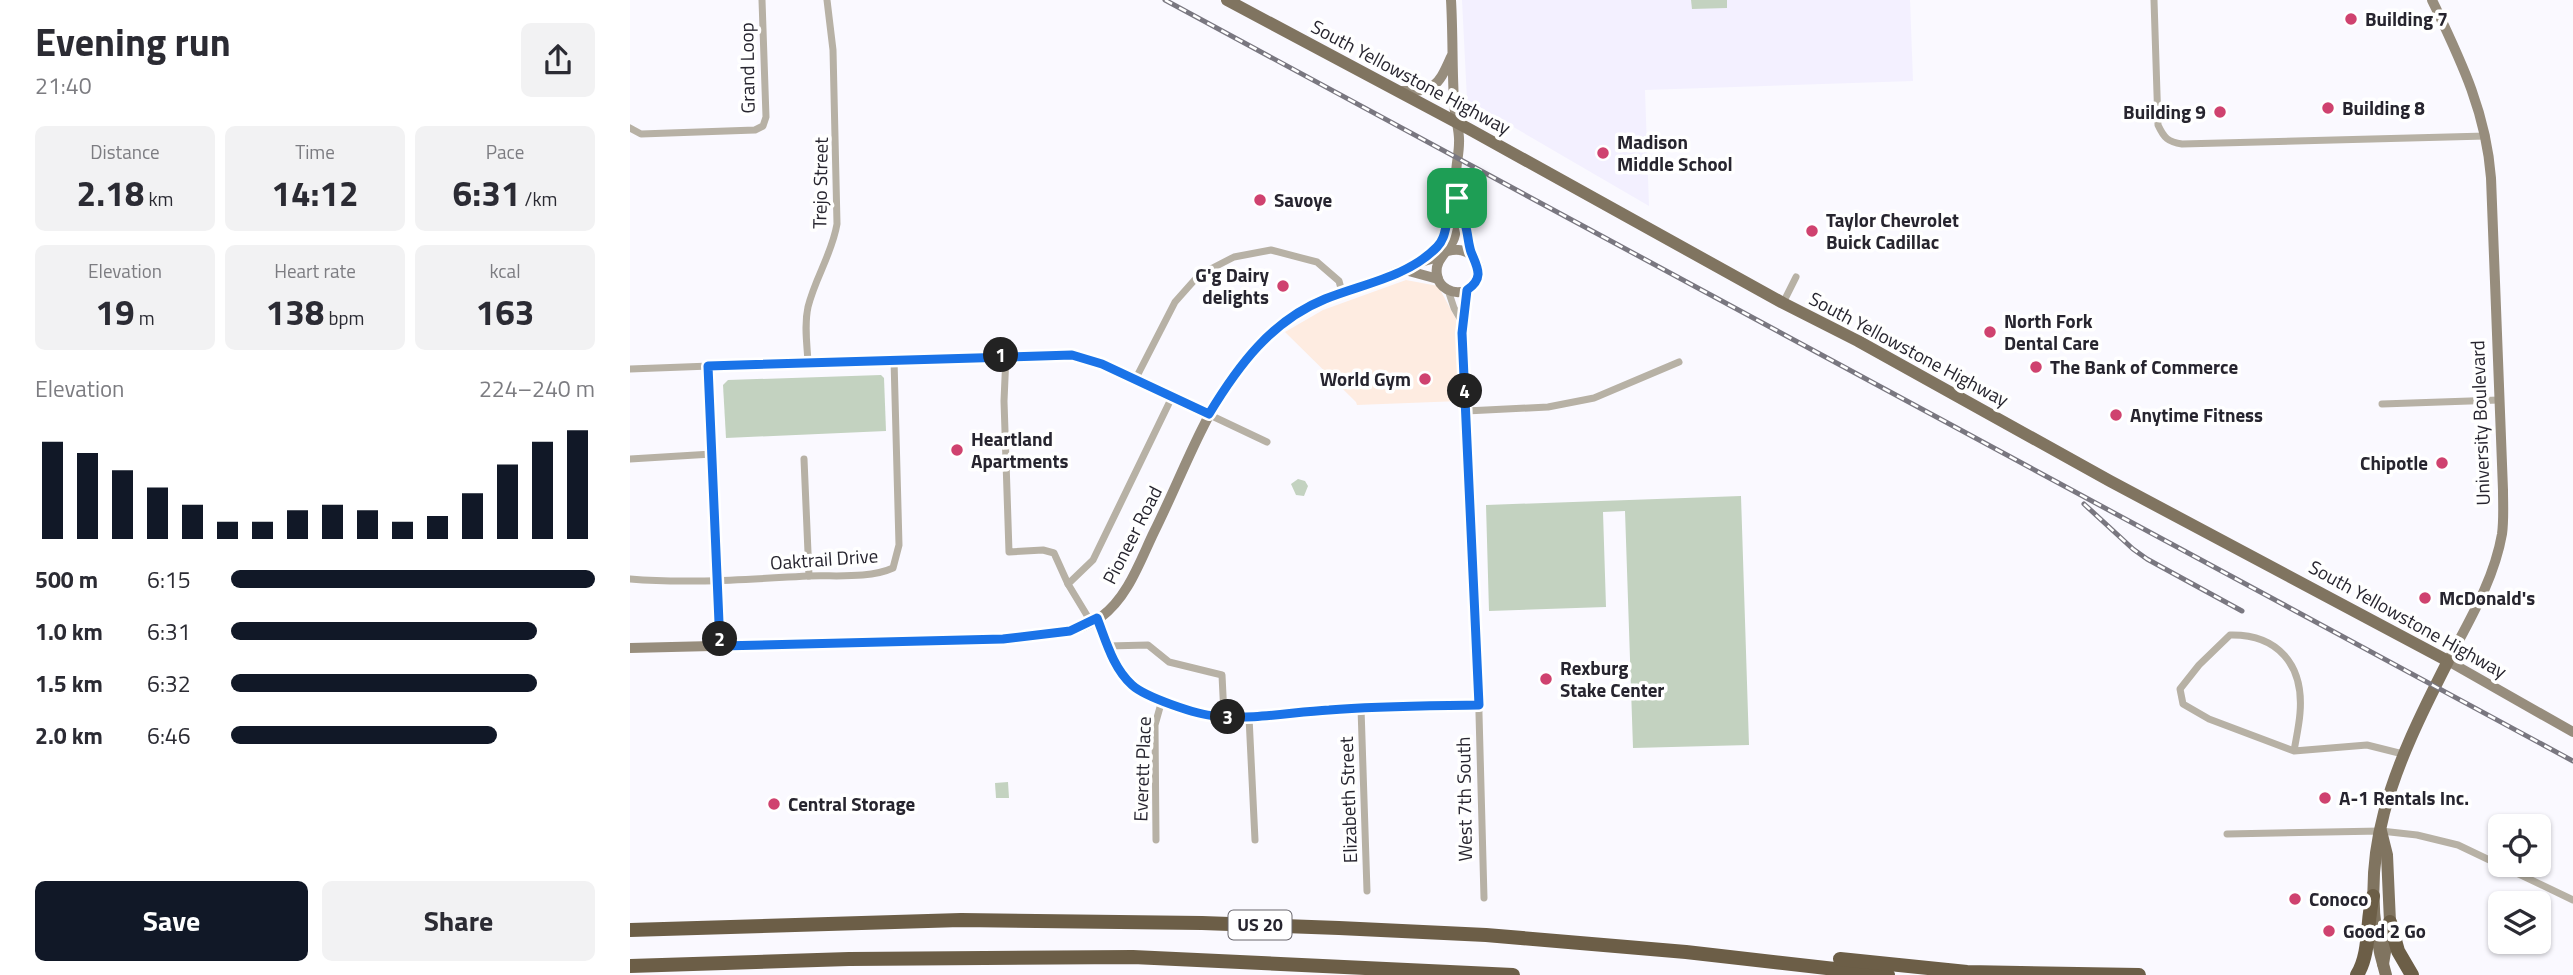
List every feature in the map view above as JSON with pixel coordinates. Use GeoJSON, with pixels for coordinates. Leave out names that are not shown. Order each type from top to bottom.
{"type":"FeatureCollection","features":[{"type":"Feature","properties":{"kind":"highway"},"geometry":{"type":"LineString","coordinates":[[2357,975],[2365,954],[2367,923],[2374,896]]}},
{"type":"Feature","properties":{"kind":"highway","name":"US 20"},"geometry":{"type":"LineString","coordinates":[[630,930],[961,920],[1202,923],[1486,935],[1792,962],[1888,975]]}},
{"type":"Feature","properties":{"kind":"highway"},"geometry":{"type":"LineString","coordinates":[[2390,922],[2395,944],[2412,975]]}},
{"type":"Feature","properties":{"kind":"highway"},"geometry":{"type":"LineString","coordinates":[[1642,948],[1790,954],[1966,972],[2139,975]]}},
{"type":"Feature","properties":{"kind":"highway","name":"US 20"},"geometry":{"type":"LineString","coordinates":[[630,966],[849,959],[1133,957],[1513,975]]}},
{"type":"Feature","properties":{"kind":"main road","name":"South Yellowstone Highway"},"geometry":{"type":"LineString","coordinates":[[1227,0],[2448,662]]}},
{"type":"Feature","properties":{"kind":"main road","name":"University Boulevard"},"geometry":{"type":"LineString","coordinates":[[2383,972],[2375,933],[2375,856],[2392,782],[2448,662]]}},
{"type":"Feature","properties":{"kind":"main road","name":"University Boulevard"},"geometry":{"type":"LineString","coordinates":[[2381,831],[2387,855],[2390,922],[2383,972]]}},
{"type":"Feature","properties":{"kind":"street","name":"Grand Loop"},"geometry":{"type":"LineString","coordinates":[[630,128],[641,134],[755,130],[763,125],[766,117],[762,0]]}},
{"type":"Feature","properties":{"kind":"street","name":"Trejo Street"},"geometry":{"type":"LineString","coordinates":[[808,362],[808,306],[832,249],[838,211],[833,50],[827,0]]}},
{"type":"Feature","properties":{"kind":"street"},"geometry":{"type":"LineString","coordinates":[[1438,279],[1436,267],[1454,237],[1459,214],[1456,173],[1459,142],[1451,0]]}},
{"type":"Feature","properties":{"kind":"street"},"geometry":{"type":"LineString","coordinates":[[2154,0],[2158,125],[2162,135],[2170,143],[2486,136]]}},
{"type":"Feature","properties":{"kind":"street","name":"University Boulevard"},"geometry":{"type":"LineString","coordinates":[[2432,0],[2464,68],[2486,136],[2499,400],[2502,532],[2493,568],[2448,662]]}},
{"type":"Feature","properties":{"kind":"street"},"geometry":{"type":"LineString","coordinates":[[1395,91],[1426,91],[1434,87],[1441,80],[1453,51]]}},
{"type":"Feature","properties":{"kind":"street"},"geometry":{"type":"LineString","coordinates":[[1422,259],[1439,245],[1457,198]]}},
{"type":"Feature","properties":{"kind":"street"},"geometry":{"type":"LineString","coordinates":[[1405,270],[1438,279],[1448,290],[1454,292],[1467,290],[1474,285],[1479,271],[1478,264],[1472,255],[1459,214]]}},
{"type":"Feature","properties":{"kind":"street"},"geometry":{"type":"LineString","coordinates":[[1135,380],[1175,302],[1199,275],[1234,257],[1271,250],[1317,262],[1339,281],[1342,292]]}},
{"type":"Feature","properties":{"kind":"street"},"geometry":{"type":"LineString","coordinates":[[1445,254],[1463,250],[1472,255]]}},
{"type":"Feature","properties":{"kind":"street","name":"Pioneer Road"},"geometry":{"type":"LineString","coordinates":[[630,648],[1003,639],[1070,631],[1094,620],[1113,606],[1126,590],[1209,414],[1234,372],[1270,333],[1308,307],[1405,270],[1422,259],[1445,254]]}},
{"type":"Feature","properties":{"kind":"street"},"geometry":{"type":"LineString","coordinates":[[1783,303],[1796,277]]}},
{"type":"Feature","properties":{"kind":"street","name":"West 7th South"},"geometry":{"type":"LineString","coordinates":[[1448,290],[1454,309],[1462,322]]}},
{"type":"Feature","properties":{"kind":"street","name":"West 7th South"},"geometry":{"type":"LineString","coordinates":[[1467,290],[1462,322],[1479,705],[1484,898]]}},
{"type":"Feature","properties":{"kind":"street"},"geometry":{"type":"LineString","coordinates":[[1006,355],[1004,414],[1009,552],[1043,550],[1054,553],[1068,584],[1094,620],[1124,676],[1133,686],[1146,695],[1200,713],[1224,716],[1479,705]]}},
{"type":"Feature","properties":{"kind":"street"},"geometry":{"type":"LineString","coordinates":[[630,369],[1072,355],[1102,364],[1267,442]]}},
{"type":"Feature","properties":{"kind":"street","name":"Oaktrail Drive"},"geometry":{"type":"LineString","coordinates":[[630,579],[718,580],[878,573],[890,570],[896,565],[899,545],[894,359]]}},
{"type":"Feature","properties":{"kind":"street"},"geometry":{"type":"LineString","coordinates":[[1466,411],[1548,407],[1594,398],[1679,362]]}},
{"type":"Feature","properties":{"kind":"street"},"geometry":{"type":"LineString","coordinates":[[708,366],[720,646]]}},
{"type":"Feature","properties":{"kind":"street"},"geometry":{"type":"LineString","coordinates":[[1068,584],[1093,560],[1172,397]]}},
{"type":"Feature","properties":{"kind":"street"},"geometry":{"type":"LineString","coordinates":[[2382,404],[2499,400]]}},
{"type":"Feature","properties":{"kind":"street"},"geometry":{"type":"LineString","coordinates":[[630,459],[712,454]]}},
{"type":"Feature","properties":{"kind":"street"},"geometry":{"type":"LineString","coordinates":[[804,459],[809,576]]}},
{"type":"Feature","properties":{"kind":"street"},"geometry":{"type":"LineString","coordinates":[[2294,751],[2300,713],[2299,685],[2293,666],[2276,646],[2260,638],[2230,635],[2199,665],[2180,689],[2183,704],[2209,719],[2294,751],[2367,745],[2403,754]]}},
{"type":"Feature","properties":{"kind":"street"},"geometry":{"type":"LineString","coordinates":[[1108,646],[1148,645],[1169,662],[1222,675],[1224,716]]}},
{"type":"Feature","properties":{"kind":"street","name":"South Yellowstone Highway"},"geometry":{"type":"LineString","coordinates":[[2448,662],[2573,732]]}},
{"type":"Feature","properties":{"kind":"street","name":"Everett Place"},"geometry":{"type":"LineString","coordinates":[[1156,840],[1155,725],[1162,699]]}},
{"type":"Feature","properties":{"kind":"street","name":"Elizabeth Street"},"geometry":{"type":"LineString","coordinates":[[1361,708],[1367,891]]}},
{"type":"Feature","properties":{"kind":"street"},"geometry":{"type":"LineString","coordinates":[[1248,717],[1255,840]]}},
{"type":"Feature","properties":{"kind":"street"},"geometry":{"type":"LineString","coordinates":[[2227,834],[2381,831],[2417,835],[2448,842],[2573,900]]}},
{"type":"Feature","properties":{"kind":"shaded area","name":"Madison Middle School"},"geometry":{"type":"Polygon","coordinates":[[[1462,0],[1910,0],[1913,81],[1645,90],[1649,206],[1467,100],[1462,0]]]}},
{"type":"Feature","properties":{"kind":"shaded area"},"geometry":{"type":"Polygon","coordinates":[[[1406,280],[1438,286],[1456,319],[1460,401],[1357,405],[1285,332],[1323,310],[1406,280]]]}},
{"type":"Feature","properties":{"kind":"green space"},"geometry":{"type":"Polygon","coordinates":[[[1691,0],[1727,0],[1727,8],[1692,9],[1691,0]]]}},
{"type":"Feature","properties":{"kind":"green space"},"geometry":{"type":"Polygon","coordinates":[[[881,375],[884,378],[886,431],[726,438],[723,385],[728,380],[881,375]]]}},
{"type":"Feature","properties":{"kind":"green space"},"geometry":{"type":"Polygon","coordinates":[[[1298,479],[1305,481],[1308,486],[1304,496],[1296,495],[1291,484],[1298,479]]]}},
{"type":"Feature","properties":{"kind":"green space"},"geometry":{"type":"Polygon","coordinates":[[[1741,496],[1749,745],[1633,748],[1625,511],[1603,512],[1606,607],[1489,611],[1486,505],[1741,496]]]}},
{"type":"Feature","properties":{"kind":"green space"},"geometry":{"type":"Polygon","coordinates":[[[1008,782],[1009,798],[996,798],[995,783],[1008,782]]]}},
{"type":"Feature","properties":{"kind":"railway"},"geometry":{"type":"LineString","coordinates":[[1165,0],[2573,761]]}},
{"type":"Feature","properties":{"kind":"railway"},"geometry":{"type":"LineString","coordinates":[[2084,504],[2147,559],[2242,611]]}},
{"type":"Feature","properties":{"kind":"place","name":"Building 7"},"geometry":{"type":"Point","coordinates":[2351,19]}},
{"type":"Feature","properties":{"kind":"place","name":"Building 8"},"geometry":{"type":"Point","coordinates":[2328,108]}},
{"type":"Feature","properties":{"kind":"place","name":"Building 9"},"geometry":{"type":"Point","coordinates":[2220,112]}},
{"type":"Feature","properties":{"kind":"place","name":"Madison Middle School"},"geometry":{"type":"Point","coordinates":[1603,153]}},
{"type":"Feature","properties":{"kind":"place","name":"Savoye"},"geometry":{"type":"Point","coordinates":[1260,200]}},
{"type":"Feature","properties":{"kind":"place","name":"Taylor Chevrolet Buick Cadillac"},"geometry":{"type":"Point","coordinates":[1812,231]}},
{"type":"Feature","properties":{"kind":"place","name":"G'g Dairy delights"},"geometry":{"type":"Point","coordinates":[1283,286]}},
{"type":"Feature","properties":{"kind":"place","name":"North Fork Dental Care"},"geometry":{"type":"Point","coordinates":[1990,332]}},
{"type":"Feature","properties":{"kind":"place","name":"The Bank of Commerce"},"geometry":{"type":"Point","coordinates":[2036,367]}},
{"type":"Feature","properties":{"kind":"place","name":"World Gym"},"geometry":{"type":"Point","coordinates":[1425,379]}},
{"type":"Feature","properties":{"kind":"place","name":"Anytime Fitness"},"geometry":{"type":"Point","coordinates":[2116,415]}},
{"type":"Feature","properties":{"kind":"place","name":"Heartland Apartments"},"geometry":{"type":"Point","coordinates":[957,450]}},
{"type":"Feature","properties":{"kind":"place","name":"Chipotle"},"geometry":{"type":"Point","coordinates":[2442,463]}},
{"type":"Feature","properties":{"kind":"place","name":"McDonald's"},"geometry":{"type":"Point","coordinates":[2425,598]}},
{"type":"Feature","properties":{"kind":"place","name":"Rexburg Stake Center"},"geometry":{"type":"Point","coordinates":[1546,679]}},
{"type":"Feature","properties":{"kind":"place","name":"A-1 Rentals Inc."},"geometry":{"type":"Point","coordinates":[2325,798]}},
{"type":"Feature","properties":{"kind":"place","name":"Central Storage"},"geometry":{"type":"Point","coordinates":[774,804]}},
{"type":"Feature","properties":{"kind":"place","name":"Conoco"},"geometry":{"type":"Point","coordinates":[2295,899]}},
{"type":"Feature","properties":{"kind":"place","name":"Good 2 Go"},"geometry":{"type":"Point","coordinates":[2329,931]}},
{"type":"Feature","properties":{"kind":"route"},"geometry":{"type":"LineString","coordinates":[[1457,198],[1459,214],[1479,271],[1478,279],[1467,290],[1462,333],[1479,705],[1361,708],[1248,717],[1200,713],[1146,695],[1133,686],[1114,660],[1097,618],[1070,631],[1003,639],[720,646],[708,366],[1072,355],[1102,364],[1209,414],[1234,372],[1270,333],[1316,303],[1405,270],[1433,251],[1444,237],[1448,216],[1457,198]]}}]}
